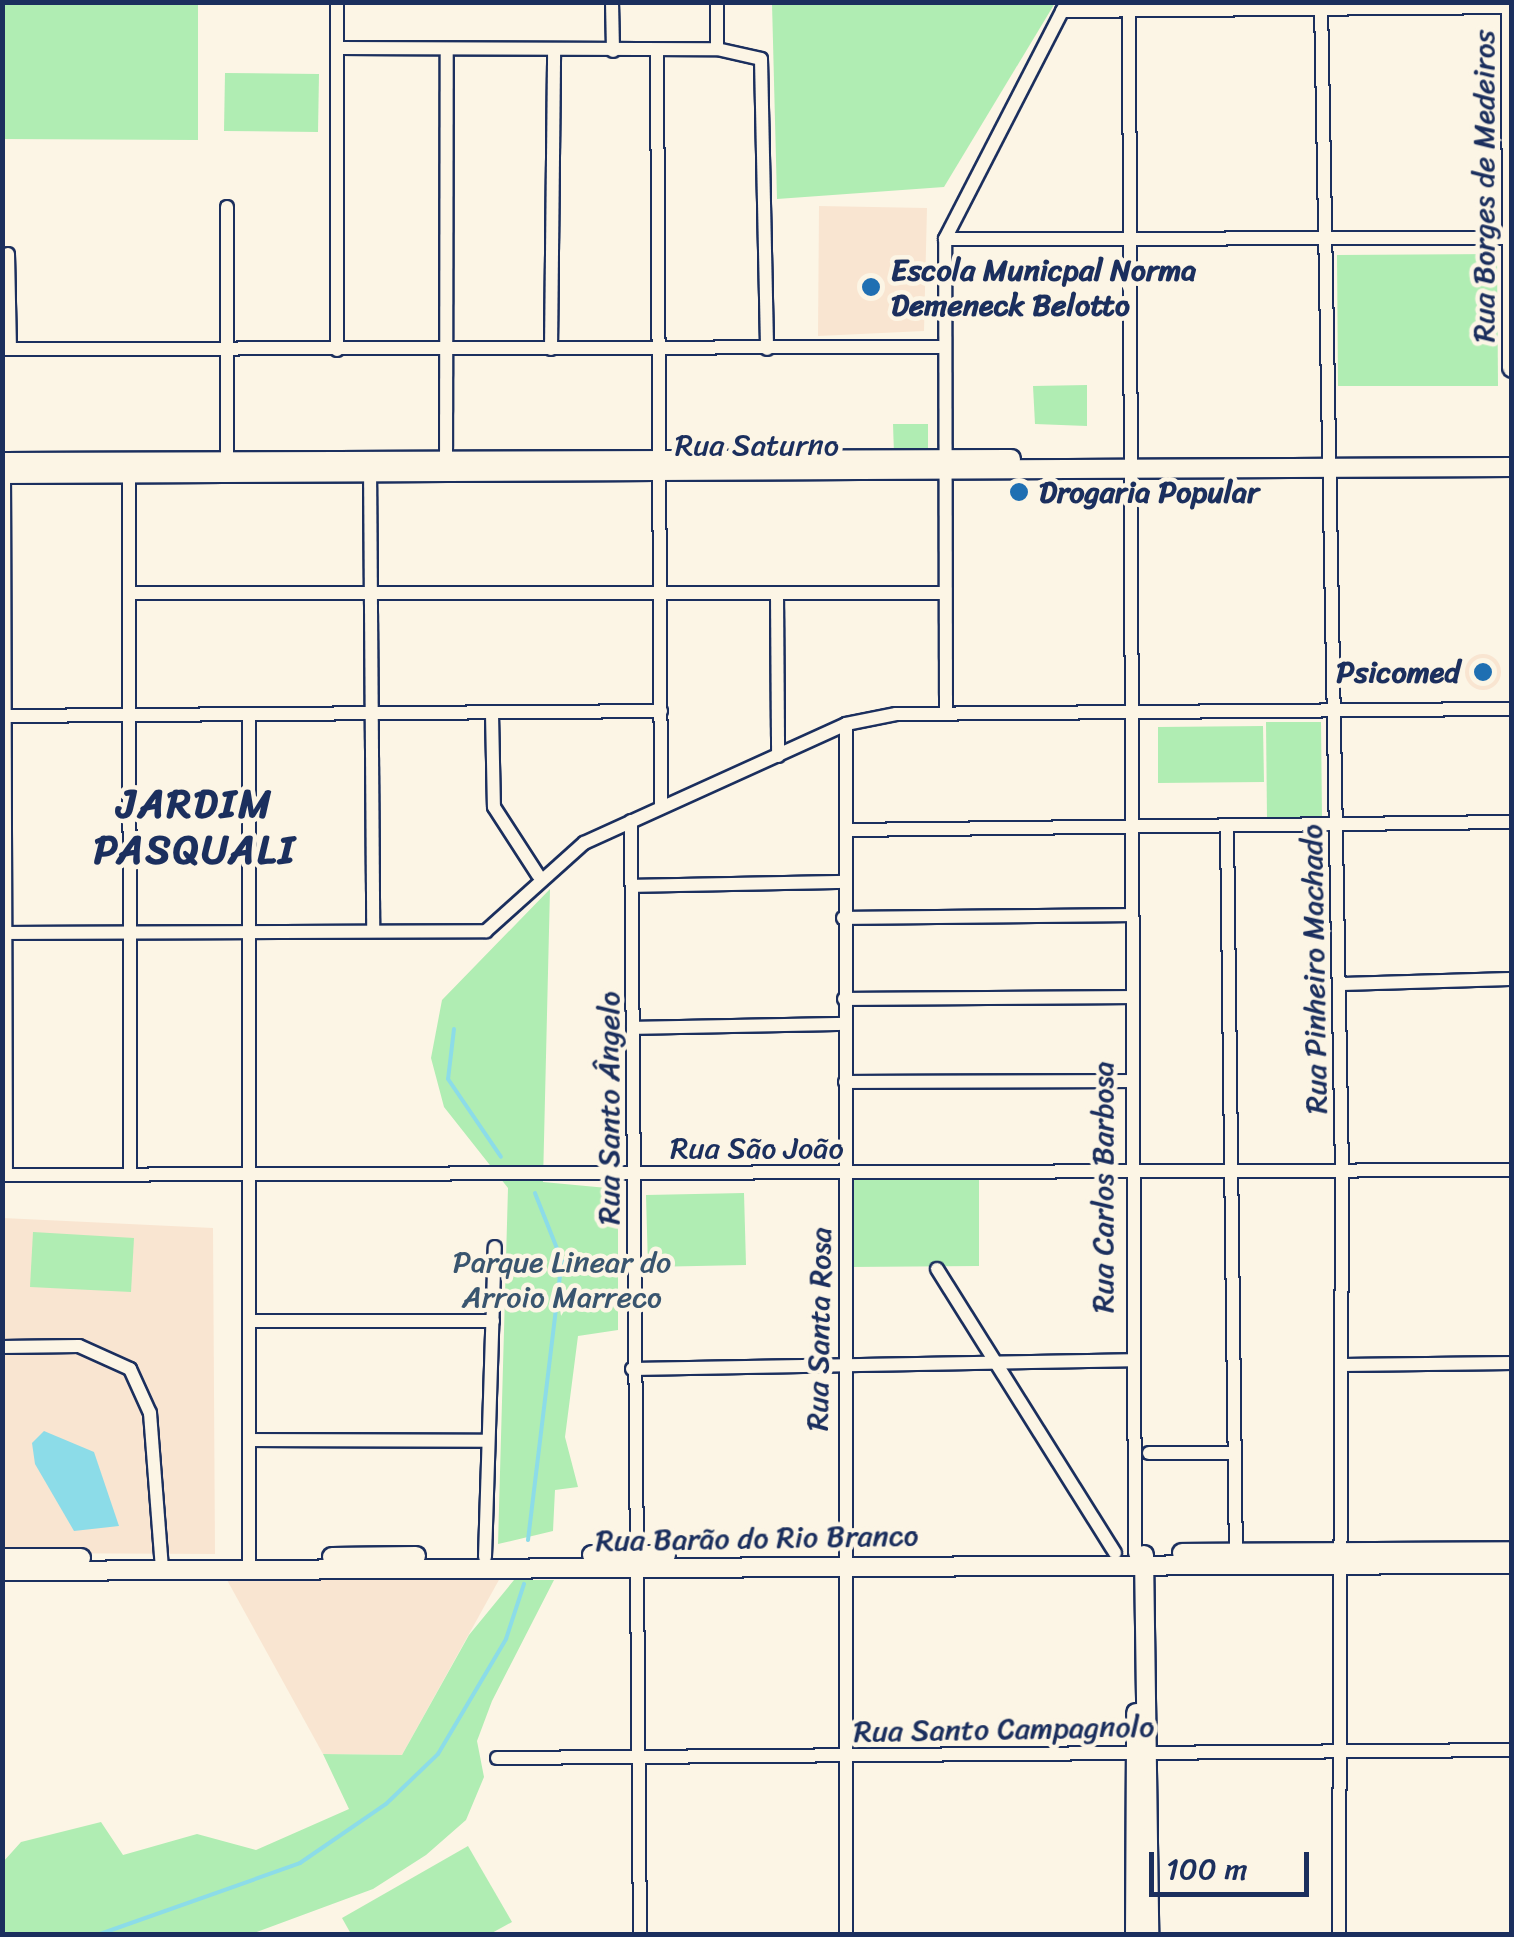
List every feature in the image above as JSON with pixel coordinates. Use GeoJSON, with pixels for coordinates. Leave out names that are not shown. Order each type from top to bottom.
{"type":"FeatureCollection","features":[{"type":"Feature","properties":{"kind":"street"},"geometry":{"type":"LineString","coordinates":[[337,2],[337,350]]}},
{"type":"Feature","properties":{"kind":"street"},"geometry":{"type":"LineString","coordinates":[[612,2],[612,51]]}},
{"type":"Feature","properties":{"kind":"street"},"geometry":{"type":"LineString","coordinates":[[716,2],[716,49]]}},
{"type":"Feature","properties":{"kind":"street"},"geometry":{"type":"LineString","coordinates":[[946,711],[939,347],[945,239],[1064,7],[1511,5]]}},
{"type":"Feature","properties":{"kind":"street","name":"Rua Borges de Medeiros"},"geometry":{"type":"LineString","coordinates":[[1511,5],[1512,368]]}},
{"type":"Feature","properties":{"kind":"street","name":"Rua Carlos Barbosa"},"geometry":{"type":"LineString","coordinates":[[1128,6],[1131,1360],[1142,1752],[1135,1934]]}},
{"type":"Feature","properties":{"kind":"street","name":"Rua Pinheiro Machado"},"geometry":{"type":"LineString","coordinates":[[1321,6],[1326,463],[1342,1171],[1336,1751],[1339,1934]]}},
{"type":"Feature","properties":{"kind":"street"},"geometry":{"type":"LineString","coordinates":[[338,48],[554,52],[716,49],[761,59],[767,349]]}},
{"type":"Feature","properties":{"kind":"street"},"geometry":{"type":"LineString","coordinates":[[446,468],[447,50]]}},
{"type":"Feature","properties":{"kind":"street"},"geometry":{"type":"LineString","coordinates":[[658,50],[664,594],[661,807]]}},
{"type":"Feature","properties":{"kind":"street"},"geometry":{"type":"LineString","coordinates":[[551,349],[554,52]]}},
{"type":"Feature","properties":{"kind":"street"},"geometry":{"type":"LineString","coordinates":[[227,207],[227,470]]}},
{"type":"Feature","properties":{"kind":"street"},"geometry":{"type":"LineString","coordinates":[[945,239],[1511,238]]}},
{"type":"Feature","properties":{"kind":"street"},"geometry":{"type":"LineString","coordinates":[[8,254],[6,349],[939,347]]}},
{"type":"Feature","properties":{"kind":"street","name":"Rua Saturno"},"geometry":{"type":"LineString","coordinates":[[3,468],[1326,463],[1512,458]]}},
{"type":"Feature","properties":{"kind":"street","name":"Rua Saturno"},"geometry":{"type":"LineString","coordinates":[[1326,463],[1512,467]]}},
{"type":"Feature","properties":{"kind":"street"},"geometry":{"type":"LineString","coordinates":[[3,468],[4,1176]]}},
{"type":"Feature","properties":{"kind":"street"},"geometry":{"type":"LineString","coordinates":[[129,469],[130,1174]]}},
{"type":"Feature","properties":{"kind":"street"},"geometry":{"type":"LineString","coordinates":[[370,469],[373,931]]}},
{"type":"Feature","properties":{"kind":"street"},"geometry":{"type":"LineString","coordinates":[[130,593],[777,596],[944,592]]}},
{"type":"Feature","properties":{"kind":"street"},"geometry":{"type":"LineString","coordinates":[[777,596],[778,756]]}},
{"type":"Feature","properties":{"kind":"street"},"geometry":{"type":"LineString","coordinates":[[4,933],[486,931],[538,876],[631,821],[846,724],[946,711],[1512,709]]}},
{"type":"Feature","properties":{"kind":"street"},"geometry":{"type":"LineString","coordinates":[[5,716],[249,719],[661,712]]}},
{"type":"Feature","properties":{"kind":"street"},"geometry":{"type":"LineString","coordinates":[[492,714],[494,807],[538,876]]}},
{"type":"Feature","properties":{"kind":"street"},"geometry":{"type":"LineString","coordinates":[[249,719],[249,1563]]}},
{"type":"Feature","properties":{"kind":"street","name":"Rua Santa Rosa"},"geometry":{"type":"LineString","coordinates":[[846,724],[846,1934]]}},
{"type":"Feature","properties":{"kind":"street","name":"Rua Santo Ângelo"},"geometry":{"type":"LineString","coordinates":[[631,821],[636,1174],[633,1561],[640,1934]]}},
{"type":"Feature","properties":{"kind":"street"},"geometry":{"type":"LineString","coordinates":[[846,830],[1512,822]]}},
{"type":"Feature","properties":{"kind":"street"},"geometry":{"type":"LineString","coordinates":[[1228,826],[1236,1559]]}},
{"type":"Feature","properties":{"kind":"street"},"geometry":{"type":"LineString","coordinates":[[632,886],[844,882]]}},
{"type":"Feature","properties":{"kind":"street"},"geometry":{"type":"LineString","coordinates":[[843,918],[1131,915]]}},
{"type":"Feature","properties":{"kind":"street"},"geometry":{"type":"LineString","coordinates":[[1340,984],[1512,979]]}},
{"type":"Feature","properties":{"kind":"street"},"geometry":{"type":"LineString","coordinates":[[844,999],[1131,996]]}},
{"type":"Feature","properties":{"kind":"street"},"geometry":{"type":"LineString","coordinates":[[633,1028],[844,1024]]}},
{"type":"Feature","properties":{"kind":"street"},"geometry":{"type":"LineString","coordinates":[[845,1082],[1131,1080]]}},
{"type":"Feature","properties":{"kind":"street","name":"Rua São João"},"geometry":{"type":"LineString","coordinates":[[4,1176],[1512,1170]]}},
{"type":"Feature","properties":{"kind":"street"},"geometry":{"type":"LineString","coordinates":[[486,1556],[494,1246]]}},
{"type":"Feature","properties":{"kind":"street"},"geometry":{"type":"LineString","coordinates":[[937,1269],[1002,1363],[1115,1553]]}},
{"type":"Feature","properties":{"kind":"street"},"geometry":{"type":"LineString","coordinates":[[252,1321],[493,1321]]}},
{"type":"Feature","properties":{"kind":"street"},"geometry":{"type":"LineString","coordinates":[[2,1347],[79,1346],[130,1369],[150,1413],[161,1564]]}},
{"type":"Feature","properties":{"kind":"street"},"geometry":{"type":"LineString","coordinates":[[632,1369],[1131,1360]]}},
{"type":"Feature","properties":{"kind":"street"},"geometry":{"type":"LineString","coordinates":[[1342,1365],[1512,1364]]}},
{"type":"Feature","properties":{"kind":"street"},"geometry":{"type":"LineString","coordinates":[[250,1440],[488,1441]]}},
{"type":"Feature","properties":{"kind":"street"},"geometry":{"type":"LineString","coordinates":[[1149,1453],[1235,1453]]}},
{"type":"Feature","properties":{"kind":"street","name":"Rua Barão do Rio Branco"},"geometry":{"type":"LineString","coordinates":[[1337,1559],[1512,1551]]}},
{"type":"Feature","properties":{"kind":"street","name":"Rua Barão do Rio Branco"},"geometry":{"type":"LineString","coordinates":[[1069,1558],[1115,1553],[1139,1556]]}},
{"type":"Feature","properties":{"kind":"street","name":"Rua Barão do Rio Branco"},"geometry":{"type":"LineString","coordinates":[[249,1563],[486,1556],[562,1561]]}},
{"type":"Feature","properties":{"kind":"street","name":"Rua Barão do Rio Branco"},"geometry":{"type":"LineString","coordinates":[[2,1571],[161,1564],[1139,1556],[1512,1564]]}},
{"type":"Feature","properties":{"kind":"street","name":"Rua Barão do Rio Branco"},"geometry":{"type":"LineString","coordinates":[[2,1558],[161,1564]]}},
{"type":"Feature","properties":{"kind":"street","name":"Rua Santo Campagnolo"},"geometry":{"type":"LineString","coordinates":[[498,1758],[1512,1750]]}},
{"type":"Feature","properties":{"kind":"street","name":"Rua Carlos Barbosa"},"geometry":{"type":"LineString","coordinates":[[1141,1842],[1150,1934]]}},
{"type":"Feature","properties":{"kind":"shaded area","name":"Escola Municpal Norma Demeneck Belotto"},"geometry":{"type":"Polygon","coordinates":[[[819,206],[927,208],[924,331],[818,336],[819,206]]]}},
{"type":"Feature","properties":{"kind":"shaded area","name":"Psicomed"},"geometry":{"type":"Polygon","coordinates":[[[1483,654],[1496,659],[1501,672],[1496,685],[1483,690],[1470,685],[1465,672],[1470,659],[1483,654]]]}},
{"type":"Feature","properties":{"kind":"shaded area"},"geometry":{"type":"Polygon","coordinates":[[[3,1218],[213,1228],[215,1554],[3,1553],[3,1218]]]}},
{"type":"Feature","properties":{"kind":"shaded area"},"geometry":{"type":"Polygon","coordinates":[[[500,1578],[402,1755],[323,1754],[227,1580],[500,1578]]]}},
{"type":"Feature","properties":{"kind":"green space"},"geometry":{"type":"Polygon","coordinates":[[[3,2],[198,3],[198,140],[3,139],[3,2]]]}},
{"type":"Feature","properties":{"kind":"green space"},"geometry":{"type":"Polygon","coordinates":[[[772,2],[1055,3],[944,187],[777,199],[772,2]]]}},
{"type":"Feature","properties":{"kind":"green space"},"geometry":{"type":"Polygon","coordinates":[[[225,73],[319,74],[318,132],[224,131],[225,73]]]}},
{"type":"Feature","properties":{"kind":"green space"},"geometry":{"type":"Polygon","coordinates":[[[1497,254],[1498,386],[1338,386],[1337,255],[1497,254]]]}},
{"type":"Feature","properties":{"kind":"green space"},"geometry":{"type":"Polygon","coordinates":[[[1087,385],[1087,426],[1035,424],[1033,386],[1087,385]]]}},
{"type":"Feature","properties":{"kind":"green space"},"geometry":{"type":"Polygon","coordinates":[[[893,424],[928,424],[928,454],[894,454],[893,424]]]}},
{"type":"Feature","properties":{"kind":"green space"},"geometry":{"type":"Polygon","coordinates":[[[1266,722],[1321,722],[1322,818],[1267,818],[1266,722]]]}},
{"type":"Feature","properties":{"kind":"green space"},"geometry":{"type":"Polygon","coordinates":[[[1263,726],[1264,782],[1158,783],[1158,727],[1263,726]]]}},
{"type":"Feature","properties":{"kind":"green space","name":"Parque Linear do Arroio Marreco"},"geometry":{"type":"Polygon","coordinates":[[[550,889],[543,1182],[618,1189],[618,1330],[578,1336],[565,1437],[578,1487],[555,1490],[553,1531],[498,1544],[508,1188],[444,1107],[431,1058],[442,1000],[550,889]]]}},
{"type":"Feature","properties":{"kind":"green space"},"geometry":{"type":"Polygon","coordinates":[[[979,1179],[979,1266],[849,1267],[848,1180],[979,1179]]]}},
{"type":"Feature","properties":{"kind":"green space"},"geometry":{"type":"Polygon","coordinates":[[[744,1193],[746,1265],[648,1267],[646,1195],[744,1193]]]}},
{"type":"Feature","properties":{"kind":"green space"},"geometry":{"type":"Polygon","coordinates":[[[33,1232],[134,1238],[131,1292],[30,1287],[33,1232]]]}},
{"type":"Feature","properties":{"kind":"green space"},"geometry":{"type":"Polygon","coordinates":[[[514,1580],[554,1580],[492,1701],[477,1741],[484,1777],[466,1820],[426,1855],[373,1889],[251,1934],[3,1934],[3,1862],[21,1842],[101,1822],[123,1855],[197,1834],[256,1850],[349,1809],[323,1754],[402,1755],[469,1635],[514,1580]]]}},
{"type":"Feature","properties":{"kind":"green space"},"geometry":{"type":"Polygon","coordinates":[[[468,1846],[512,1922],[490,1934],[351,1934],[342,1918],[468,1846]]]}},
{"type":"Feature","properties":{"kind":"water"},"geometry":{"type":"Polygon","coordinates":[[[44,1431],[94,1452],[119,1526],[74,1531],[35,1464],[32,1443],[44,1431]]]}},
{"type":"Feature","properties":{"kind":"waterway"},"geometry":{"type":"LineString","coordinates":[[454,1029],[448,1079],[501,1157]]}},
{"type":"Feature","properties":{"kind":"waterway"},"geometry":{"type":"LineString","coordinates":[[528,1540],[562,1261],[535,1193]]}},
{"type":"Feature","properties":{"kind":"waterway"},"geometry":{"type":"LineString","coordinates":[[100,1934],[300,1863],[386,1804],[438,1754],[506,1639],[524,1584]]}},
{"type":"Feature","properties":{"kind":"place","name":"Escola Municpal Norma Demeneck Belotto"},"geometry":{"type":"Point","coordinates":[871,287]}},
{"type":"Feature","properties":{"kind":"place","name":"Drogaria Popular"},"geometry":{"type":"Point","coordinates":[1019,492]}},
{"type":"Feature","properties":{"kind":"place","name":"Psicomed"},"geometry":{"type":"Point","coordinates":[1483,672]}},
{"type":"Feature","properties":{"kind":"district","name":"JARDIM PASQUALI"},"geometry":{"type":"Point","coordinates":[195,827]}}]}
